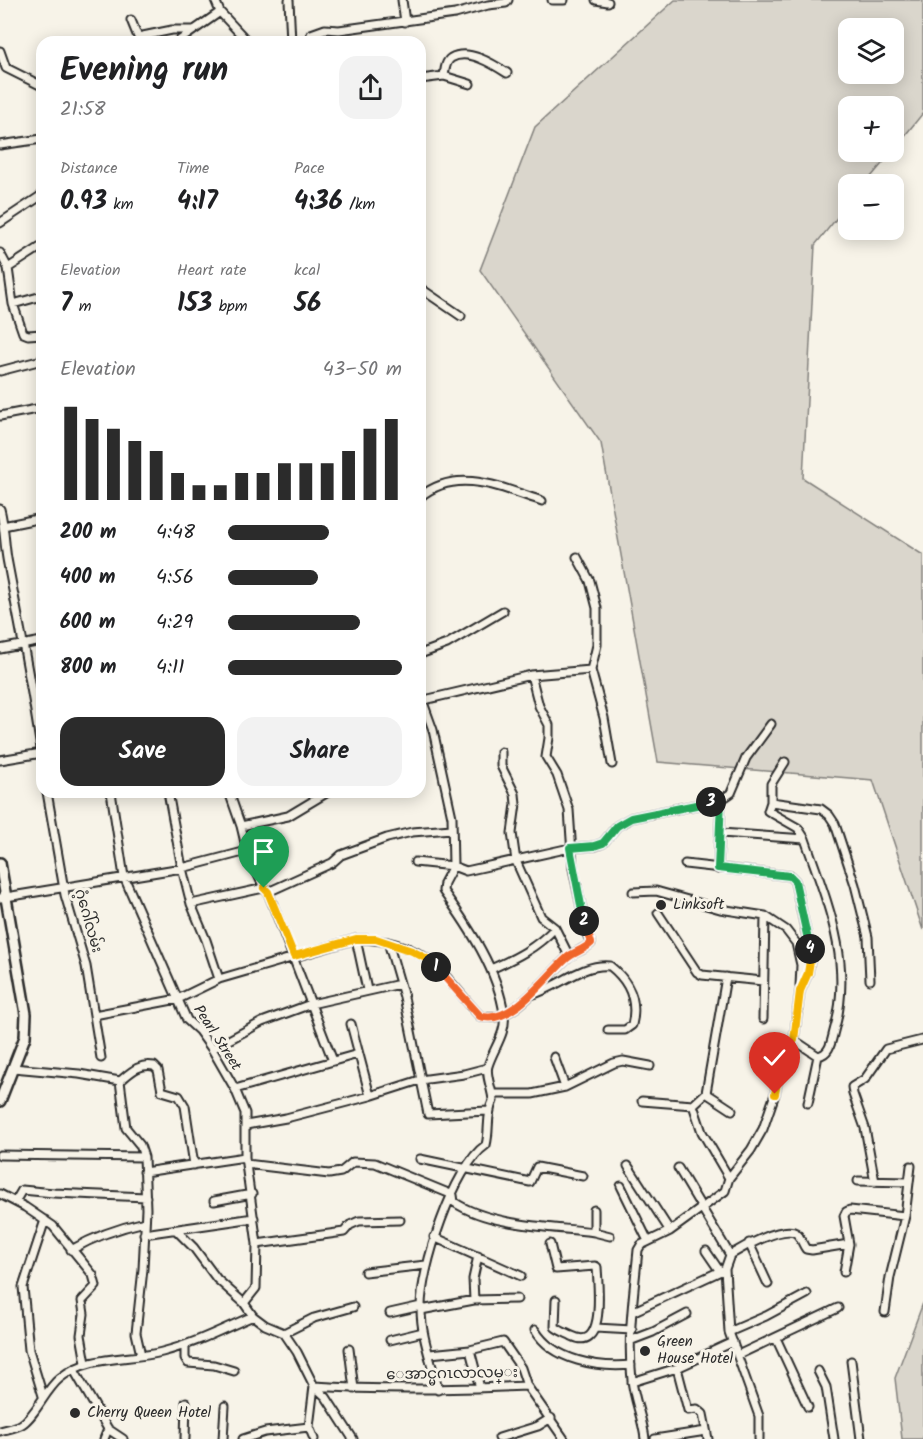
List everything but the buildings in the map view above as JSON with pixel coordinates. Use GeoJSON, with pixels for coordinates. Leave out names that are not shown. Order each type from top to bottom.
{"type":"FeatureCollection","features":[{"type":"Feature","properties":{"kind":"street"},"geometry":{"type":"LineString","coordinates":[[215,0],[220,12],[242,36]]}},
{"type":"Feature","properties":{"kind":"street"},"geometry":{"type":"LineString","coordinates":[[289,0],[291,36]]}},
{"type":"Feature","properties":{"kind":"street"},"geometry":{"type":"LineString","coordinates":[[402,0],[405,22]]}},
{"type":"Feature","properties":{"kind":"street"},"geometry":{"type":"LineString","coordinates":[[310,36],[326,29],[339,30],[455,14],[488,5],[506,3],[508,0]]}},
{"type":"Feature","properties":{"kind":"street"},"geometry":{"type":"LineString","coordinates":[[552,0],[564,0]]}},
{"type":"Feature","properties":{"kind":"street"},"geometry":{"type":"LineString","coordinates":[[596,0],[608,2]]}},
{"type":"Feature","properties":{"kind":"street"},"geometry":{"type":"LineString","coordinates":[[185,36],[220,12]]}},
{"type":"Feature","properties":{"kind":"street"},"geometry":{"type":"LineString","coordinates":[[131,20],[138,36]]}},
{"type":"Feature","properties":{"kind":"street"},"geometry":{"type":"LineString","coordinates":[[150,36],[172,30],[193,30]]}},
{"type":"Feature","properties":{"kind":"street"},"geometry":{"type":"LineString","coordinates":[[0,51],[6,68],[36,83]]}},
{"type":"Feature","properties":{"kind":"street"},"geometry":{"type":"LineString","coordinates":[[444,76],[446,64],[451,58],[462,56],[486,59],[507,73]]}},
{"type":"Feature","properties":{"kind":"street"},"geometry":{"type":"LineString","coordinates":[[426,78],[444,76],[470,84]]}},
{"type":"Feature","properties":{"kind":"street"},"geometry":{"type":"LineString","coordinates":[[0,145],[36,140]]}},
{"type":"Feature","properties":{"kind":"street"},"geometry":{"type":"LineString","coordinates":[[0,223],[36,199]]}},
{"type":"Feature","properties":{"kind":"street"},"geometry":{"type":"LineString","coordinates":[[8,268],[36,250]]}},
{"type":"Feature","properties":{"kind":"street"},"geometry":{"type":"LineString","coordinates":[[0,253],[8,268],[12,304],[23,333],[36,334]]}},
{"type":"Feature","properties":{"kind":"street"},"geometry":{"type":"LineString","coordinates":[[426,292],[461,316]]}},
{"type":"Feature","properties":{"kind":"street"},"geometry":{"type":"LineString","coordinates":[[12,304],[36,298]]}},
{"type":"Feature","properties":{"kind":"street"},"geometry":{"type":"LineString","coordinates":[[0,371],[36,362]]}},
{"type":"Feature","properties":{"kind":"street"},"geometry":{"type":"LineString","coordinates":[[0,416],[36,409]]}},
{"type":"Feature","properties":{"kind":"street"},"geometry":{"type":"LineString","coordinates":[[426,493],[440,484],[467,480],[482,482],[542,501]]}},
{"type":"Feature","properties":{"kind":"street"},"geometry":{"type":"LineString","coordinates":[[0,509],[4,546],[36,717]]}},
{"type":"Feature","properties":{"kind":"street"},"geometry":{"type":"LineString","coordinates":[[2,526],[36,519]]}},
{"type":"Feature","properties":{"kind":"street"},"geometry":{"type":"LineString","coordinates":[[577,557],[590,581],[597,608],[597,645],[591,669],[604,718],[612,764]]}},
{"type":"Feature","properties":{"kind":"street"},"geometry":{"type":"LineString","coordinates":[[426,652],[447,644],[503,611]]}},
{"type":"Feature","properties":{"kind":"street"},"geometry":{"type":"LineString","coordinates":[[0,649],[36,642]]}},
{"type":"Feature","properties":{"kind":"street"},"geometry":{"type":"LineString","coordinates":[[426,697],[531,675],[591,669]]}},
{"type":"Feature","properties":{"kind":"street"},"geometry":{"type":"LineString","coordinates":[[94,1016],[178,999],[219,979],[356,939],[376,939],[412,951],[431,961],[480,1016],[488,1018],[504,1015],[528,996],[569,956],[591,943],[577,891],[570,848],[569,810],[557,775],[546,757],[549,725],[539,706],[531,675]]}},
{"type":"Feature","properties":{"kind":"street"},"geometry":{"type":"LineString","coordinates":[[426,711],[433,730],[450,806],[453,866],[444,882],[443,891],[491,969],[504,1015],[497,1049],[487,1068],[494,1101],[488,1111],[489,1134],[486,1145],[476,1152],[465,1168],[434,1237],[426,1265],[421,1308],[423,1332],[438,1390]]}},
{"type":"Feature","properties":{"kind":"street"},"geometry":{"type":"LineString","coordinates":[[415,862],[453,866],[466,871],[570,848],[594,846],[603,843],[617,826],[631,818],[721,800],[731,792],[746,758],[771,724]]}},
{"type":"Feature","properties":{"kind":"street"},"geometry":{"type":"LineString","coordinates":[[501,752],[501,766],[515,794],[512,833],[516,861],[542,917],[555,928],[569,956]]}},
{"type":"Feature","properties":{"kind":"street"},"geometry":{"type":"LineString","coordinates":[[0,759],[36,755]]}},
{"type":"Feature","properties":{"kind":"street"},"geometry":{"type":"LineString","coordinates":[[785,762],[771,784],[771,802],[768,811],[798,828],[805,838],[832,916],[840,951],[841,990],[836,1027],[829,1049],[824,1055],[818,1056],[794,1040]]}},
{"type":"Feature","properties":{"kind":"street","name":"ဂံ့ဂေါ်လမ်း"},"geometry":{"type":"LineString","coordinates":[[48,798],[64,888],[86,966],[101,1058]]}},
{"type":"Feature","properties":{"kind":"street","name":"Pearl Street"},"geometry":{"type":"LineString","coordinates":[[112,798],[124,877],[187,1020],[199,1031],[212,1049],[235,1089],[245,1113],[245,1161],[252,1194],[257,1244],[256,1288],[244,1303]]}},
{"type":"Feature","properties":{"kind":"street"},"geometry":{"type":"LineString","coordinates":[[169,798],[191,904],[219,979]]}},
{"type":"Feature","properties":{"kind":"street"},"geometry":{"type":"LineString","coordinates":[[231,798],[247,851],[294,956],[333,1061]]}},
{"type":"Feature","properties":{"kind":"street"},"geometry":{"type":"LineString","coordinates":[[241,826],[288,816],[318,798]]}},
{"type":"Feature","properties":{"kind":"street"},"geometry":{"type":"LineString","coordinates":[[718,868],[721,800]]}},
{"type":"Feature","properties":{"kind":"street"},"geometry":{"type":"LineString","coordinates":[[771,802],[821,809],[830,815],[855,885],[868,937],[870,980]]}},
{"type":"Feature","properties":{"kind":"street"},"geometry":{"type":"LineString","coordinates":[[191,904],[266,890],[332,863],[341,855],[387,838],[412,832],[452,829]]}},
{"type":"Feature","properties":{"kind":"street"},"geometry":{"type":"LineString","coordinates":[[721,833],[805,838]]}},
{"type":"Feature","properties":{"kind":"street"},"geometry":{"type":"LineString","coordinates":[[3,897],[182,868],[247,851]]}},
{"type":"Feature","properties":{"kind":"street"},"geometry":{"type":"LineString","coordinates":[[0,862],[3,897],[26,1014],[24,1036],[0,1101]]}},
{"type":"Feature","properties":{"kind":"street"},"geometry":{"type":"LineString","coordinates":[[685,864],[784,874],[795,881],[811,955],[808,973],[800,991]]}},
{"type":"Feature","properties":{"kind":"street"},"geometry":{"type":"LineString","coordinates":[[633,892],[656,891],[720,909],[765,916],[786,930],[796,943],[801,965],[794,1040],[781,1060],[775,1094],[763,1129],[729,1178],[725,1191],[670,1231],[640,1245],[638,1250],[632,1312],[631,1365],[632,1382],[644,1425],[645,1439]]}},
{"type":"Feature","properties":{"kind":"street"},"geometry":{"type":"LineString","coordinates":[[658,913],[697,972],[702,975],[763,981]]}},
{"type":"Feature","properties":{"kind":"street"},"geometry":{"type":"LineString","coordinates":[[764,1019],[765,916]]}},
{"type":"Feature","properties":{"kind":"street"},"geometry":{"type":"LineString","coordinates":[[491,969],[530,950],[543,941],[555,928]]}},
{"type":"Feature","properties":{"kind":"street"},"geometry":{"type":"LineString","coordinates":[[356,939],[367,990]]}},
{"type":"Feature","properties":{"kind":"street"},"geometry":{"type":"LineString","coordinates":[[388,942],[400,984],[428,1114],[488,1111]]}},
{"type":"Feature","properties":{"kind":"street"},"geometry":{"type":"LineString","coordinates":[[528,996],[598,964],[610,966],[622,977],[634,999],[634,1017],[633,1025],[624,1030],[608,1030]]}},
{"type":"Feature","properties":{"kind":"street"},"geometry":{"type":"LineString","coordinates":[[642,1101],[693,1105],[706,1093],[726,977]]}},
{"type":"Feature","properties":{"kind":"street"},"geometry":{"type":"LineString","coordinates":[[212,1049],[262,1022],[311,1004],[400,984]]}},
{"type":"Feature","properties":{"kind":"street"},"geometry":{"type":"LineString","coordinates":[[351,1024],[370,1096]]}},
{"type":"Feature","properties":{"kind":"street"},"geometry":{"type":"LineString","coordinates":[[875,1182],[865,1128],[852,1094],[852,1086],[865,1079],[886,1049],[922,1040]]}},
{"type":"Feature","properties":{"kind":"street"},"geometry":{"type":"LineString","coordinates":[[235,1089],[358,1054]]}},
{"type":"Feature","properties":{"kind":"street"},"geometry":{"type":"LineString","coordinates":[[807,1103],[818,1056]]}},
{"type":"Feature","properties":{"kind":"street"},"geometry":{"type":"LineString","coordinates":[[554,1057],[565,1087]]}},
{"type":"Feature","properties":{"kind":"street"},"geometry":{"type":"LineString","coordinates":[[493,1094],[511,1096],[532,1094],[565,1087],[614,1063],[623,1061],[650,1066]]}},
{"type":"Feature","properties":{"kind":"street"},"geometry":{"type":"LineString","coordinates":[[13,1068],[79,1074],[120,1081],[142,1066],[154,1066],[158,1070],[159,1087],[162,1091],[179,1096],[184,1106],[194,1165]]}},
{"type":"Feature","properties":{"kind":"street"},"geometry":{"type":"LineString","coordinates":[[246,1125],[286,1118],[420,1080],[464,1074],[487,1068]]}},
{"type":"Feature","properties":{"kind":"street"},"geometry":{"type":"LineString","coordinates":[[120,1081],[126,1128],[140,1144],[144,1156],[146,1197],[143,1269],[136,1333],[141,1355]]}},
{"type":"Feature","properties":{"kind":"street"},"geometry":{"type":"LineString","coordinates":[[706,1093],[732,1110]]}},
{"type":"Feature","properties":{"kind":"street"},"geometry":{"type":"LineString","coordinates":[[693,1105],[702,1132],[729,1178]]}},
{"type":"Feature","properties":{"kind":"street"},"geometry":{"type":"LineString","coordinates":[[0,1155],[144,1156]]}},
{"type":"Feature","properties":{"kind":"street"},"geometry":{"type":"LineString","coordinates":[[420,1160],[530,1182],[537,1167],[583,1176]]}},
{"type":"Feature","properties":{"kind":"street"},"geometry":{"type":"LineString","coordinates":[[144,1172],[245,1161],[329,1174],[341,1172],[353,1162],[375,1163],[453,1195]]}},
{"type":"Feature","properties":{"kind":"street"},"geometry":{"type":"LineString","coordinates":[[628,1166],[670,1231]]}},
{"type":"Feature","properties":{"kind":"street"},"geometry":{"type":"LineString","coordinates":[[885,1312],[890,1277],[905,1216],[911,1166]]}},
{"type":"Feature","properties":{"kind":"street"},"geometry":{"type":"LineString","coordinates":[[678,1168],[730,1255]]}},
{"type":"Feature","properties":{"kind":"street"},"geometry":{"type":"LineString","coordinates":[[858,1181],[909,1182]]}},
{"type":"Feature","properties":{"kind":"street"},"geometry":{"type":"LineString","coordinates":[[621,1186],[648,1241]]}},
{"type":"Feature","properties":{"kind":"street"},"geometry":{"type":"LineString","coordinates":[[15,1202],[22,1190],[146,1197]]}},
{"type":"Feature","properties":{"kind":"street"},"geometry":{"type":"LineString","coordinates":[[0,1194],[52,1226],[93,1275],[96,1286],[82,1301],[84,1314],[81,1335],[86,1363]]}},
{"type":"Feature","properties":{"kind":"street"},"geometry":{"type":"LineString","coordinates":[[214,1201],[252,1194]]}},
{"type":"Feature","properties":{"kind":"street"},"geometry":{"type":"LineString","coordinates":[[453,1195],[454,1202],[463,1208],[495,1220],[610,1236]]}},
{"type":"Feature","properties":{"kind":"street"},"geometry":{"type":"LineString","coordinates":[[594,1210],[594,1232]]}},
{"type":"Feature","properties":{"kind":"street"},"geometry":{"type":"LineString","coordinates":[[844,1272],[849,1244],[844,1216],[846,1212],[850,1210],[905,1216]]}},
{"type":"Feature","properties":{"kind":"street"},"geometry":{"type":"LineString","coordinates":[[144,1234],[254,1218]]}},
{"type":"Feature","properties":{"kind":"street"},"geometry":{"type":"LineString","coordinates":[[43,1396],[29,1350],[23,1287],[45,1220]]}},
{"type":"Feature","properties":{"kind":"street"},"geometry":{"type":"LineString","coordinates":[[257,1244],[344,1232],[354,1222],[359,1221],[400,1221]]}},
{"type":"Feature","properties":{"kind":"street"},"geometry":{"type":"LineString","coordinates":[[70,1250],[115,1229],[145,1222]]}},
{"type":"Feature","properties":{"kind":"street"},"geometry":{"type":"LineString","coordinates":[[177,1231],[194,1248],[217,1279],[244,1303],[253,1316],[265,1325],[284,1333],[297,1352],[314,1386],[326,1397],[353,1439]]}},
{"type":"Feature","properties":{"kind":"street"},"geometry":{"type":"LineString","coordinates":[[632,1312],[722,1270],[730,1255],[749,1243],[784,1232],[794,1232],[806,1249],[849,1244]]}},
{"type":"Feature","properties":{"kind":"street"},"geometry":{"type":"LineString","coordinates":[[434,1237],[521,1276]]}},
{"type":"Feature","properties":{"kind":"street"},"geometry":{"type":"LineString","coordinates":[[749,1243],[768,1284]]}},
{"type":"Feature","properties":{"kind":"street"},"geometry":{"type":"LineString","coordinates":[[549,1244],[556,1269],[594,1266],[597,1268],[596,1328],[589,1337],[583,1340],[555,1327],[556,1300]]}},
{"type":"Feature","properties":{"kind":"street"},"geometry":{"type":"LineString","coordinates":[[706,1251],[722,1270],[729,1332],[759,1416],[759,1439]]}},
{"type":"Feature","properties":{"kind":"street"},"geometry":{"type":"LineString","coordinates":[[474,1300],[473,1279],[478,1256]]}},
{"type":"Feature","properties":{"kind":"street"},"geometry":{"type":"LineString","coordinates":[[365,1272],[426,1265]]}},
{"type":"Feature","properties":{"kind":"street"},"geometry":{"type":"LineString","coordinates":[[729,1332],[766,1316],[807,1294]]}},
{"type":"Feature","properties":{"kind":"street"},"geometry":{"type":"LineString","coordinates":[[390,1313],[474,1300],[517,1299]]}},
{"type":"Feature","properties":{"kind":"street"},"geometry":{"type":"LineString","coordinates":[[284,1333],[314,1318],[353,1307]]}},
{"type":"Feature","properties":{"kind":"street"},"geometry":{"type":"LineString","coordinates":[[738,1355],[838,1308]]}},
{"type":"Feature","properties":{"kind":"street"},"geometry":{"type":"LineString","coordinates":[[632,1340],[687,1314]]}},
{"type":"Feature","properties":{"kind":"street"},"geometry":{"type":"LineString","coordinates":[[0,1431],[22,1424],[60,1377],[86,1363],[158,1353],[185,1346],[253,1316]]}},
{"type":"Feature","properties":{"kind":"street"},"geometry":{"type":"LineString","coordinates":[[596,1328],[632,1330]]}},
{"type":"Feature","properties":{"kind":"street"},"geometry":{"type":"LineString","coordinates":[[535,1330],[540,1339],[549,1347],[574,1358],[612,1367],[631,1365]]}},
{"type":"Feature","properties":{"kind":"street"},"geometry":{"type":"LineString","coordinates":[[390,1340],[423,1332]]}},
{"type":"Feature","properties":{"kind":"street"},"geometry":{"type":"LineString","coordinates":[[776,1338],[808,1407]]}},
{"type":"Feature","properties":{"kind":"street"},"geometry":{"type":"LineString","coordinates":[[430,1353],[470,1350],[503,1342],[521,1368],[527,1386]]}},
{"type":"Feature","properties":{"kind":"street"},"geometry":{"type":"LineString","coordinates":[[632,1382],[677,1368],[733,1342]]}},
{"type":"Feature","properties":{"kind":"street"},"geometry":{"type":"LineString","coordinates":[[185,1346],[185,1358],[188,1363],[214,1365],[234,1371]]}},
{"type":"Feature","properties":{"kind":"street"},"geometry":{"type":"LineString","coordinates":[[349,1349],[354,1389]]}},
{"type":"Feature","properties":{"kind":"street"},"geometry":{"type":"LineString","coordinates":[[470,1350],[480,1388]]}},
{"type":"Feature","properties":{"kind":"street"},"geometry":{"type":"LineString","coordinates":[[850,1361],[861,1439]]}},
{"type":"Feature","properties":{"kind":"street"},"geometry":{"type":"LineString","coordinates":[[655,1439],[707,1435],[702,1413],[697,1409],[688,1410],[677,1368]]}},
{"type":"Feature","properties":{"kind":"street"},"geometry":{"type":"LineString","coordinates":[[74,1370],[108,1429],[123,1439]]}},
{"type":"Feature","properties":{"kind":"street"},"geometry":{"type":"LineString","coordinates":[[818,1371],[826,1387],[834,1439]]}},
{"type":"Feature","properties":{"kind":"street"},"geometry":{"type":"LineString","coordinates":[[314,1386],[309,1427],[314,1439]]}},
{"type":"Feature","properties":{"kind":"street","name":"ေအာင္မဂၤလာလမ္း"},"geometry":{"type":"LineString","coordinates":[[314,1386],[438,1390],[527,1386],[564,1439]]}},
{"type":"Feature","properties":{"kind":"street"},"geometry":{"type":"LineString","coordinates":[[185,1439],[186,1402]]}},
{"type":"Feature","properties":{"kind":"street"},"geometry":{"type":"LineString","coordinates":[[223,1439],[225,1406]]}},
{"type":"Feature","properties":{"kind":"street"},"geometry":{"type":"LineString","coordinates":[[499,1438],[518,1436],[551,1418]]}},
{"type":"Feature","properties":{"kind":"street"},"geometry":{"type":"LineString","coordinates":[[243,1439],[266,1432],[309,1427]]}},
{"type":"Feature","properties":{"kind":"street"},"geometry":{"type":"LineString","coordinates":[[104,1439],[108,1429]]}},
{"type":"Feature","properties":{"kind":"shaded area"},"geometry":{"type":"Polygon","coordinates":[[[675,0],[923,0],[923,113],[904,137],[904,96],[838,96],[838,162],[884,162],[873,174],[838,174],[838,217],[815,245],[803,478],[923,555],[923,930],[873,780],[658,762],[601,443],[480,270],[535,127],[675,0]]]}},
{"type":"Feature","properties":{"kind":"shaded area"},"geometry":{"type":"Polygon","coordinates":[[[923,1303],[923,1439],[902,1439],[895,1378],[923,1303]]]}},
{"type":"Feature","properties":{"kind":"place","name":"Linksoft"},"geometry":{"type":"Point","coordinates":[661,905]}},
{"type":"Feature","properties":{"kind":"place","name":"Green House Hotel"},"geometry":{"type":"Point","coordinates":[645,1351]}},
{"type":"Feature","properties":{"kind":"place","name":"Cherry Queen Hotel"},"geometry":{"type":"Point","coordinates":[75,1413]}},
{"type":"Feature","properties":{"kind":"route"},"geometry":{"type":"LineString","coordinates":[[264,888],[268,892],[280,927],[294,956],[356,939],[376,939],[388,942],[431,961],[480,1016],[495,1018],[504,1015],[521,1003],[569,956],[591,943],[577,891],[570,848],[603,843],[617,826],[631,818],[721,800],[718,868],[790,876],[795,881],[806,927],[811,955],[808,973],[800,991],[794,1040],[781,1060],[775,1094]]}}]}
